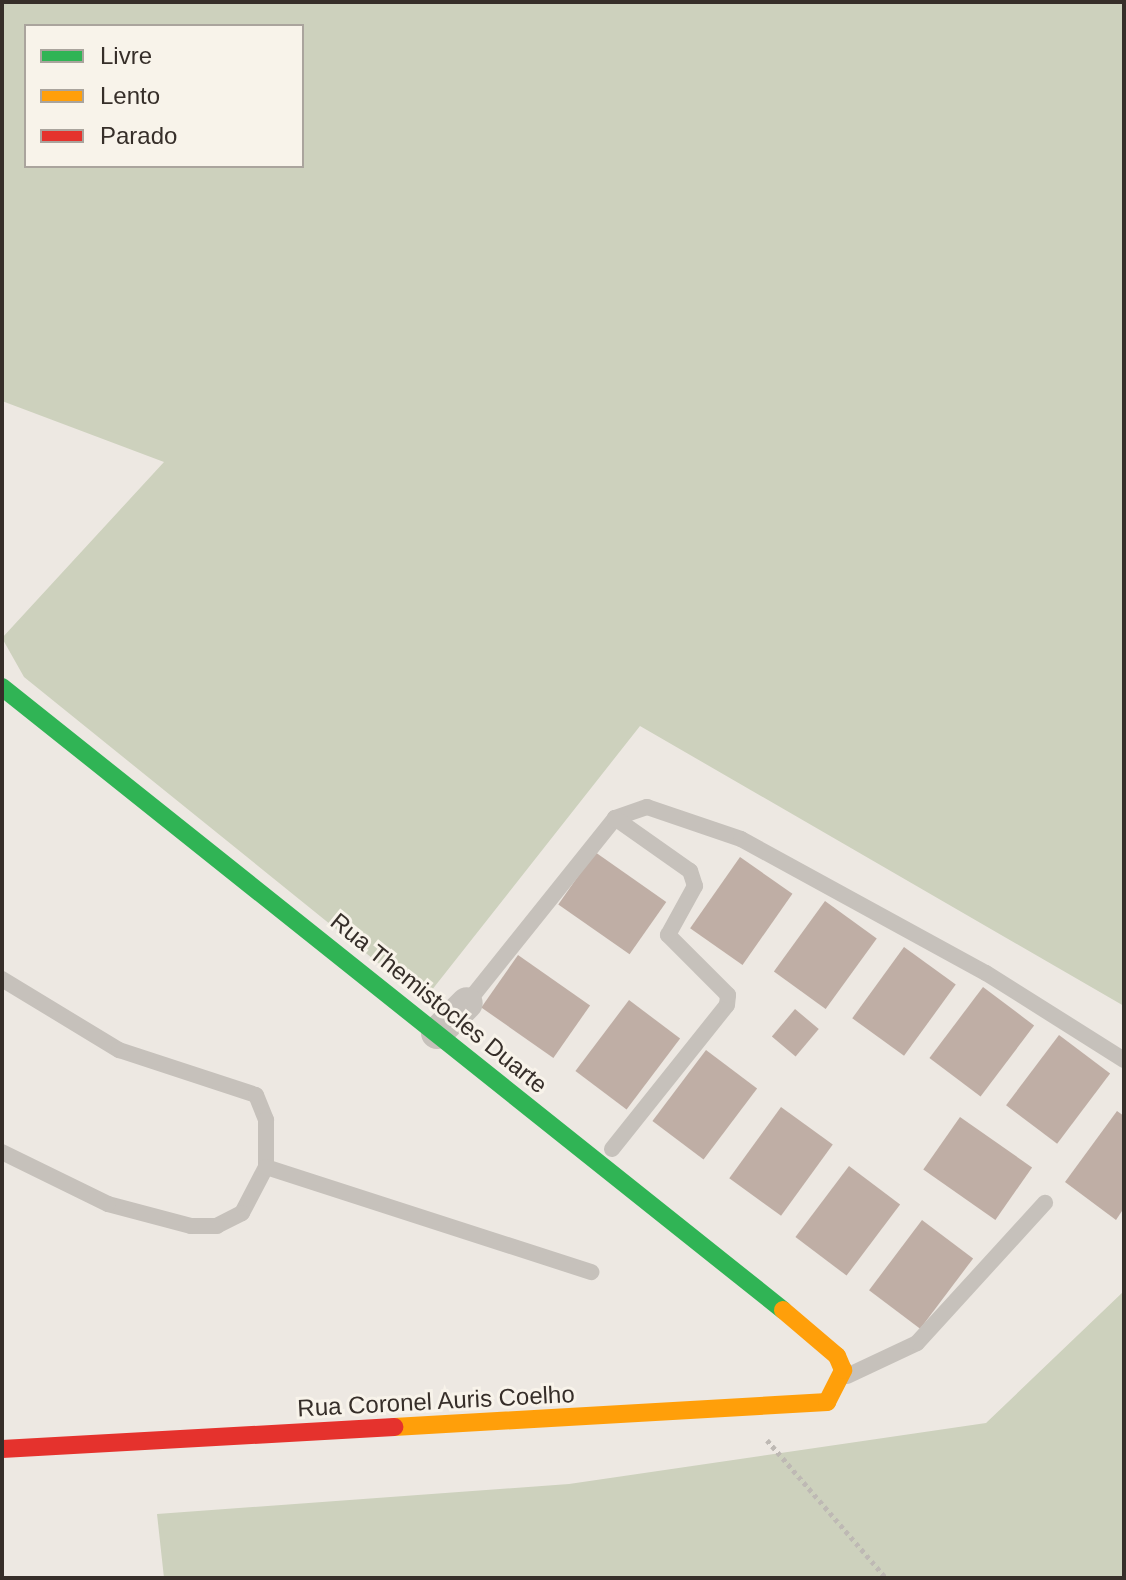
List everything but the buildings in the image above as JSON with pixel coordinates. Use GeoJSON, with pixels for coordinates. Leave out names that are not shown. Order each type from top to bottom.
{"type":"FeatureCollection","features":[{"type":"Feature","properties":{"kind":"street","name":"Rua Themistocles Duarte"},"geometry":{"type":"LineString","coordinates":[[2,687],[437,1033],[606,1156],[842,1370]]}},
{"type":"Feature","properties":{"kind":"street"},"geometry":{"type":"LineString","coordinates":[[437,1033],[467,1003]]}},
{"type":"Feature","properties":{"kind":"street","name":"Rua Coronel Auris Coelho"},"geometry":{"type":"LineString","coordinates":[[2,1449],[827,1402],[842,1370]]}},
{"type":"Feature","properties":{"kind":"lane"},"geometry":{"type":"LineString","coordinates":[[467,1003],[615,818],[647,807],[741,839],[986,973],[1124,1060]]}},
{"type":"Feature","properties":{"kind":"lane"},"geometry":{"type":"LineString","coordinates":[[606,1156],[727,1005],[728,995],[668,935],[695,886],[690,871],[615,818]]}},
{"type":"Feature","properties":{"kind":"lane"},"geometry":{"type":"LineString","coordinates":[[2,979],[119,1050],[256,1095],[266,1120],[266,1167],[242,1213],[217,1226],[191,1226],[108,1204],[2,1152]]}},
{"type":"Feature","properties":{"kind":"lane"},"geometry":{"type":"LineString","coordinates":[[266,1167],[591,1272]]}},
{"type":"Feature","properties":{"kind":"lane"},"geometry":{"type":"LineString","coordinates":[[842,1370],[917,1343],[1045,1203]]}},
{"type":"Feature","properties":{"kind":"path"},"geometry":{"type":"LineString","coordinates":[[737,1406],[886,1578]]}},
{"type":"Feature","properties":{"kind":"green space"},"geometry":{"type":"Polygon","coordinates":[[[2,2],[1124,2],[1124,1006],[640,726],[424,1000],[24,677],[2,638],[164,462],[2,401],[2,2]]]}},
{"type":"Feature","properties":{"kind":"green space"},"geometry":{"type":"Polygon","coordinates":[[[1124,1291],[1124,1578],[164,1578],[157,1514],[569,1484],[986,1423],[1124,1291]]]}},
{"type":"Feature","properties":{"kind":"traffic: fast"},"geometry":{"type":"LineString","coordinates":[[2,687],[783,1310]]}},
{"type":"Feature","properties":{"kind":"traffic: slow"},"geometry":{"type":"LineString","coordinates":[[394,1427],[827,1402],[843,1370],[837,1356],[783,1310]]}},
{"type":"Feature","properties":{"kind":"traffic: jam"},"geometry":{"type":"LineString","coordinates":[[2,1449],[394,1427]]}}]}
